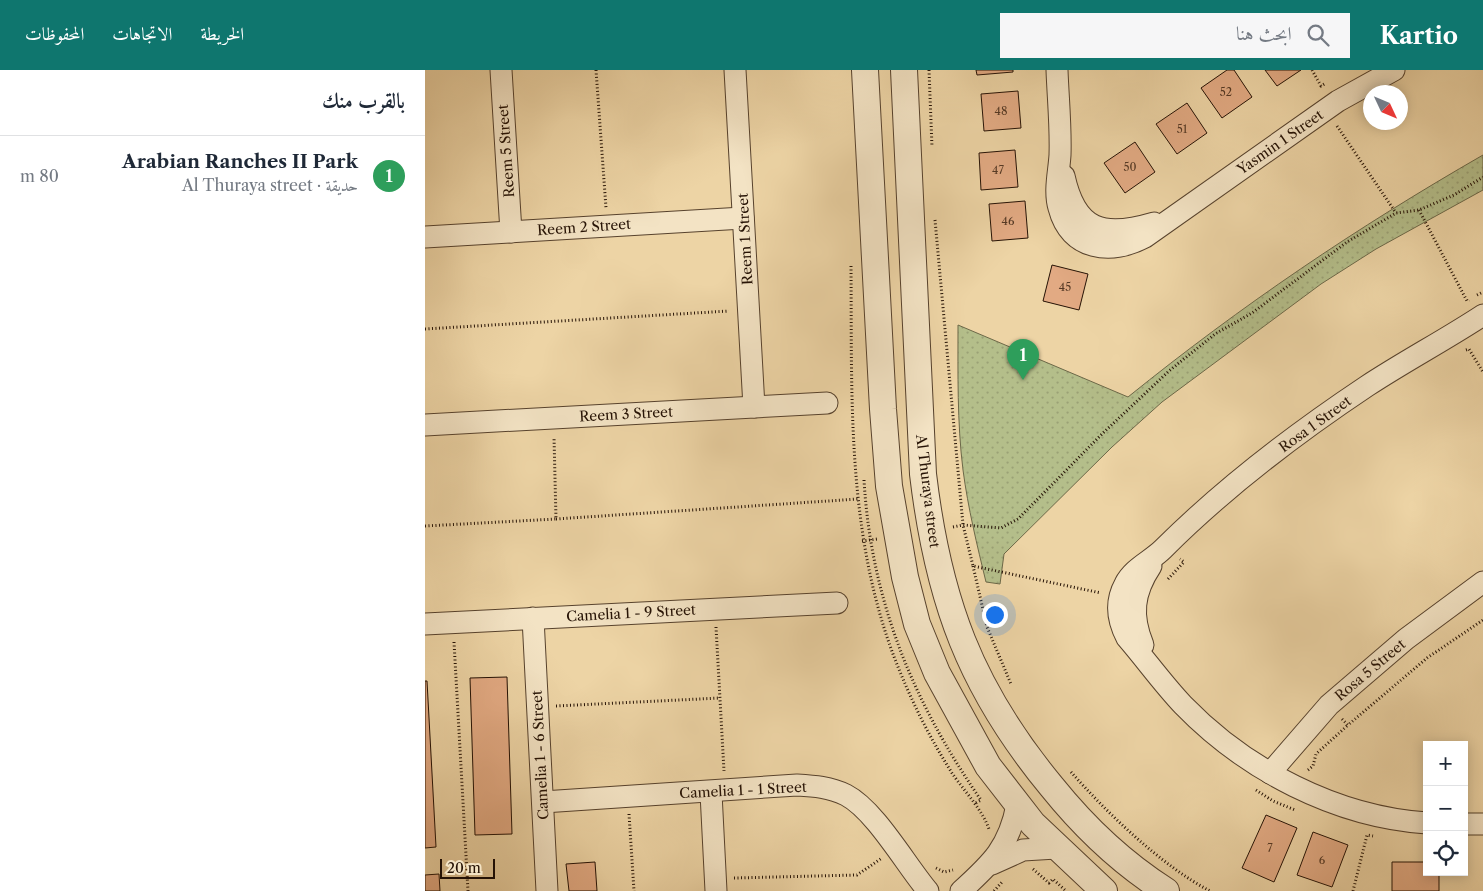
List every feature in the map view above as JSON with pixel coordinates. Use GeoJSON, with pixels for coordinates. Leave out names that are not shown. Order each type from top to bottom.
{"type":"FeatureCollection","features":[{"type":"Feature","properties":{"kind":"street","name":"Reem 5 Street"},"geometry":{"type":"LineString","coordinates":[[501,70],[511,232]]}},
{"type":"Feature","properties":{"kind":"street","name":"Reem 1 Street"},"geometry":{"type":"LineString","coordinates":[[735,70],[754,407]]}},
{"type":"Feature","properties":{"kind":"street"},"geometry":{"type":"LineString","coordinates":[[865,70],[883,409],[889,486],[917,624],[937,673],[988,766],[1017,805],[1056,848],[1104,891]]}},
{"type":"Feature","properties":{"kind":"street","name":"Al Thuraya street"},"geometry":{"type":"LineString","coordinates":[[904,70],[919,406],[930,531],[957,630],[979,682],[1002,722],[1030,761],[1070,810],[1119,858],[1166,891]]}},
{"type":"Feature","properties":{"kind":"street","name":"Yasmin 1 Street"},"geometry":{"type":"LineString","coordinates":[[1057,70],[1060,154],[1069,194],[1078,212],[1093,226],[1112,232],[1132,230],[1169,219],[1338,101],[1393,70]]}},
{"type":"Feature","properties":{"kind":"street","name":"Reem 2 Street"},"geometry":{"type":"LineString","coordinates":[[425,237],[743,218]]}},
{"type":"Feature","properties":{"kind":"street","name":"Rosa 1 Street"},"geometry":{"type":"LineString","coordinates":[[1423,822],[1367,813],[1323,799],[1289,784],[1270,773],[1199,719],[1172,692],[1151,664],[1127,638],[1122,628],[1118,606],[1124,585],[1130,575],[1161,551],[1197,515],[1311,426],[1366,387],[1483,315]]}},
{"type":"Feature","properties":{"kind":"street","name":"Reem 3 Street"},"geometry":{"type":"LineString","coordinates":[[425,426],[827,403]]}},
{"type":"Feature","properties":{"kind":"street","name":"Rosa 1 Street"},"geometry":{"type":"LineString","coordinates":[[1151,664],[1138,634],[1134,608],[1140,583],[1161,551]]}},
{"type":"Feature","properties":{"kind":"street","name":"Rosa 5 Street"},"geometry":{"type":"LineString","coordinates":[[1270,773],[1329,705],[1406,640],[1483,582]]}},
{"type":"Feature","properties":{"kind":"street","name":"Camelia 1 - 9 Street"},"geometry":{"type":"LineString","coordinates":[[425,624],[837,603]]}},
{"type":"Feature","properties":{"kind":"street","name":"Camelia 1 - 6 Street"},"geometry":{"type":"LineString","coordinates":[[533,618],[547,891]]}},
{"type":"Feature","properties":{"kind":"street","name":"Camelia 1 - 1 Street"},"geometry":{"type":"LineString","coordinates":[[543,802],[718,792],[797,785],[822,787],[846,795],[866,810],[928,891]]}},
{"type":"Feature","properties":{"kind":"street"},"geometry":{"type":"LineString","coordinates":[[716,885],[718,792]]}},
{"type":"Feature","properties":{"kind":"street"},"geometry":{"type":"LineString","coordinates":[[999,871],[1017,805]]}},
{"type":"Feature","properties":{"kind":"street"},"geometry":{"type":"LineString","coordinates":[[1468,824],[1483,824]]}},
{"type":"Feature","properties":{"kind":"street"},"geometry":{"type":"LineString","coordinates":[[961,891],[999,871],[1023,850],[1056,848]]}},
{"type":"Feature","properties":{"kind":"path"},"geometry":{"type":"LineString","coordinates":[[596,70],[608,226]]}},
{"type":"Feature","properties":{"kind":"path"},"geometry":{"type":"LineString","coordinates":[[929,70],[932,156]]}},
{"type":"Feature","properties":{"kind":"path"},"geometry":{"type":"LineString","coordinates":[[1338,101],[1348,120],[1336,127],[1396,214]]}},
{"type":"Feature","properties":{"kind":"path"},"geometry":{"type":"LineString","coordinates":[[930,531],[963,525],[1001,528],[1019,519],[1103,433],[1169,371],[1207,340],[1285,290],[1347,242],[1396,214],[1419,210],[1453,195],[1483,177]]}},
{"type":"Feature","properties":{"kind":"path"},"geometry":{"type":"LineString","coordinates":[[1419,210],[1467,301],[1483,292]]}},
{"type":"Feature","properties":{"kind":"path"},"geometry":{"type":"LineString","coordinates":[[935,214],[963,525],[987,627],[1011,685]]}},
{"type":"Feature","properties":{"kind":"path"},"geometry":{"type":"LineString","coordinates":[[851,265],[852,412],[862,541],[879,609],[908,690],[942,757],[990,830]]}},
{"type":"Feature","properties":{"kind":"path"},"geometry":{"type":"LineString","coordinates":[[425,329],[749,310]]}},
{"type":"Feature","properties":{"kind":"path"},"geometry":{"type":"LineString","coordinates":[[1450,337],[1459,352],[1469,349],[1483,372]]}},
{"type":"Feature","properties":{"kind":"path"},"geometry":{"type":"LineString","coordinates":[[530,420],[531,436],[554,436],[556,519]]}},
{"type":"Feature","properties":{"kind":"path"},"geometry":{"type":"LineString","coordinates":[[425,526],[858,499]]}},
{"type":"Feature","properties":{"kind":"path"},"geometry":{"type":"LineString","coordinates":[[862,541],[898,536]]}},
{"type":"Feature","properties":{"kind":"path"},"geometry":{"type":"LineString","coordinates":[[973,566],[1107,594],[1113,580],[1124,585]]}},
{"type":"Feature","properties":{"kind":"path"},"geometry":{"type":"LineString","coordinates":[[715,609],[720,698],[718,792]]}},
{"type":"Feature","properties":{"kind":"path"},"geometry":{"type":"LineString","coordinates":[[1289,784],[1313,766],[1316,754],[1427,658],[1483,620]]}},
{"type":"Feature","properties":{"kind":"path"},"geometry":{"type":"LineString","coordinates":[[453,622],[468,891]]}},
{"type":"Feature","properties":{"kind":"path"},"geometry":{"type":"LineString","coordinates":[[537,707],[720,698]]}},
{"type":"Feature","properties":{"kind":"path"},"geometry":{"type":"LineString","coordinates":[[1329,705],[1348,725]]}},
{"type":"Feature","properties":{"kind":"path"},"geometry":{"type":"LineString","coordinates":[[1066,766],[1095,798],[1140,840],[1210,891]]}},
{"type":"Feature","properties":{"kind":"path"},"geometry":{"type":"LineString","coordinates":[[628,796],[634,891]]}},
{"type":"Feature","properties":{"kind":"path"},"geometry":{"type":"LineString","coordinates":[[1353,891],[1367,835],[1376,837]]}},
{"type":"Feature","properties":{"kind":"path"},"geometry":{"type":"LineString","coordinates":[[716,885],[857,875],[885,856],[899,874],[924,854],[937,868],[944,872],[949,872],[960,865]]}},
{"type":"Feature","properties":{"kind":"path"},"geometry":{"type":"LineString","coordinates":[[1029,868],[1037,871],[1049,883],[1053,879],[1066,891]]}},
{"type":"Feature","properties":{"kind":"path"},"geometry":{"type":"LineString","coordinates":[[994,891],[999,871]]}},
{"type":"Feature","properties":{"kind":"green space"},"geometry":{"type":"Polygon","coordinates":[[[1483,155],[1483,190],[1376,249],[1321,284],[1162,402],[1112,447],[1004,554],[1000,584],[986,582],[970,512],[961,452],[958,325],[1128,397],[1257,299],[1345,239],[1483,155]]]}},
{"type":"Feature","properties":{"kind":"building"},"geometry":{"type":"Polygon","coordinates":[[[976,70],[1013,70],[1013,72],[977,75],[976,70]]]}},
{"type":"Feature","properties":{"kind":"building"},"geometry":{"type":"Polygon","coordinates":[[[1227,70],[1234,70],[1252,97],[1222,118],[1201,88],[1227,70]]]}},
{"type":"Feature","properties":{"kind":"building"},"geometry":{"type":"Polygon","coordinates":[[[1265,70],[1301,70],[1277,86],[1265,70]]]}},
{"type":"Feature","properties":{"kind":"building"},"geometry":{"type":"Polygon","coordinates":[[[1018,91],[1021,128],[984,131],[981,94],[1018,91]]]}},
{"type":"Feature","properties":{"kind":"building"},"geometry":{"type":"Polygon","coordinates":[[[1187,103],[1207,133],[1177,154],[1156,124],[1187,103]]]}},
{"type":"Feature","properties":{"kind":"building"},"geometry":{"type":"Polygon","coordinates":[[[1135,142],[1155,172],[1125,193],[1104,163],[1135,142]]]}},
{"type":"Feature","properties":{"kind":"building"},"geometry":{"type":"Polygon","coordinates":[[[1015,150],[1018,187],[981,190],[979,153],[1015,150]]]}},
{"type":"Feature","properties":{"kind":"building"},"geometry":{"type":"Polygon","coordinates":[[[1025,201],[1028,238],[992,241],[989,204],[1025,201]]]}},
{"type":"Feature","properties":{"kind":"building"},"geometry":{"type":"Polygon","coordinates":[[[1052,265],[1088,274],[1079,310],[1043,301],[1052,265]]]}},
{"type":"Feature","properties":{"kind":"building"},"geometry":{"type":"Polygon","coordinates":[[[507,677],[512,834],[475,835],[470,678],[507,677]]]}},
{"type":"Feature","properties":{"kind":"building"},"geometry":{"type":"Polygon","coordinates":[[[425,681],[427,681],[436,847],[425,848],[425,681]]]}},
{"type":"Feature","properties":{"kind":"building"},"geometry":{"type":"Polygon","coordinates":[[[1266,815],[1297,828],[1274,882],[1242,868],[1266,815]]]}},
{"type":"Feature","properties":{"kind":"building"},"geometry":{"type":"Polygon","coordinates":[[[1313,832],[1348,845],[1332,887],[1297,875],[1313,832]]]}},
{"type":"Feature","properties":{"kind":"building"},"geometry":{"type":"Polygon","coordinates":[[[595,862],[597,891],[569,891],[566,864],[595,862]]]}},
{"type":"Feature","properties":{"kind":"building"},"geometry":{"type":"Polygon","coordinates":[[[1392,862],[1423,862],[1423,876],[1439,876],[1439,891],[1392,891],[1392,862]]]}},
{"type":"Feature","properties":{"kind":"building"},"geometry":{"type":"Polygon","coordinates":[[[439,874],[440,891],[425,891],[425,875],[439,874]]]}},
{"type":"Feature","properties":{"kind":"place","name":"Arabian Ranches II Park"},"geometry":{"type":"Point","coordinates":[1023,380]}}]}
